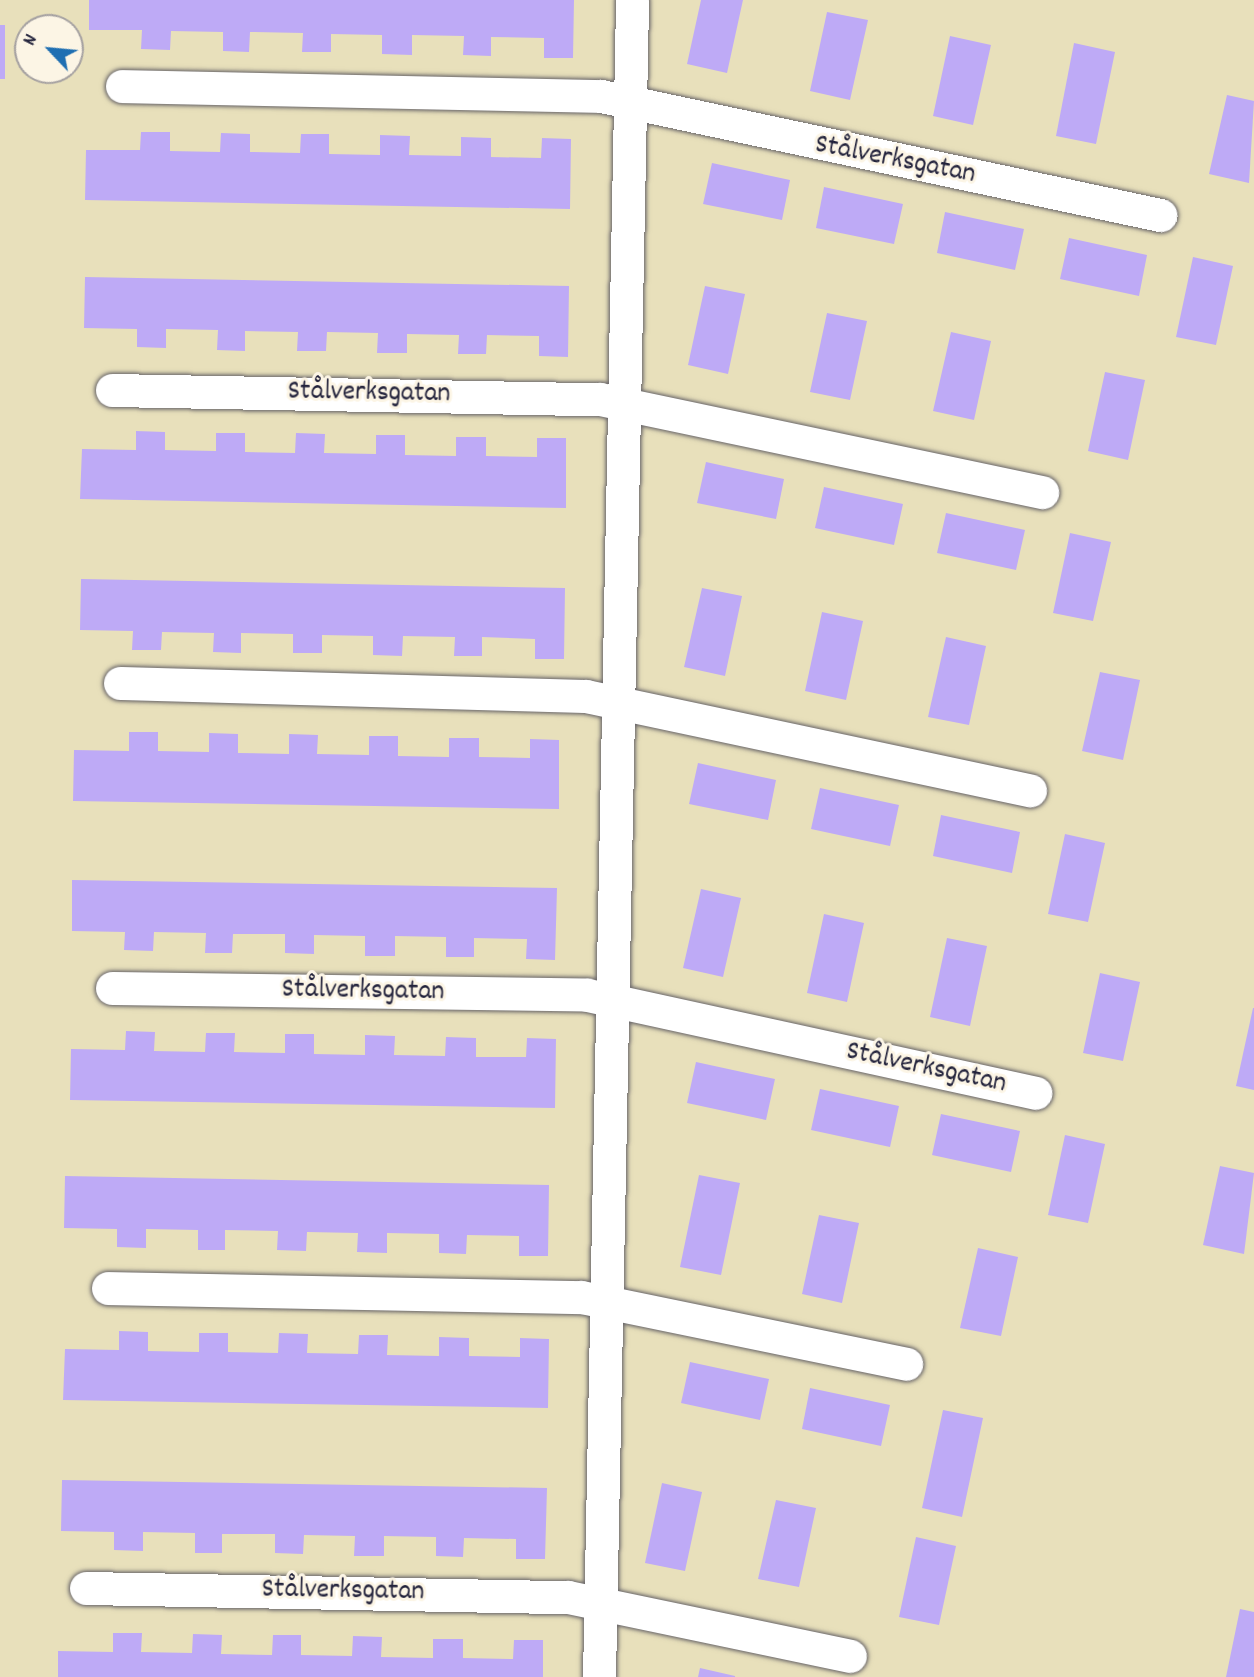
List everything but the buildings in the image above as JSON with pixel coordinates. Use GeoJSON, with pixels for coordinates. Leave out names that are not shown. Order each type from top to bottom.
{"type":"FeatureCollection","features":[{"type":"Feature","properties":{"kind":"street"},"geometry":{"type":"LineString","coordinates":[[599,1677],[632,0]]}},
{"type":"Feature","properties":{"kind":"street","name":"Stålverksgatan"},"geometry":{"type":"LineString","coordinates":[[122,86],[601,96],[631,105],[1160,215]]}},
{"type":"Feature","properties":{"kind":"street","name":"Stålverksgatan"},"geometry":{"type":"LineString","coordinates":[[112,390],[625,404],[1042,492]]}},
{"type":"Feature","properties":{"kind":"street"},"geometry":{"type":"LineString","coordinates":[[120,683],[586,696],[1030,790]]}},
{"type":"Feature","properties":{"kind":"street","name":"Stålverksgatan"},"geometry":{"type":"LineString","coordinates":[[112,988],[587,995],[1035,1093]]}},
{"type":"Feature","properties":{"kind":"street"},"geometry":{"type":"LineString","coordinates":[[108,1288],[607,1302],[906,1364]]}},
{"type":"Feature","properties":{"kind":"street","name":"Stålverksgatan"},"geometry":{"type":"LineString","coordinates":[[86,1588],[568,1597],[850,1656]]}}]}
